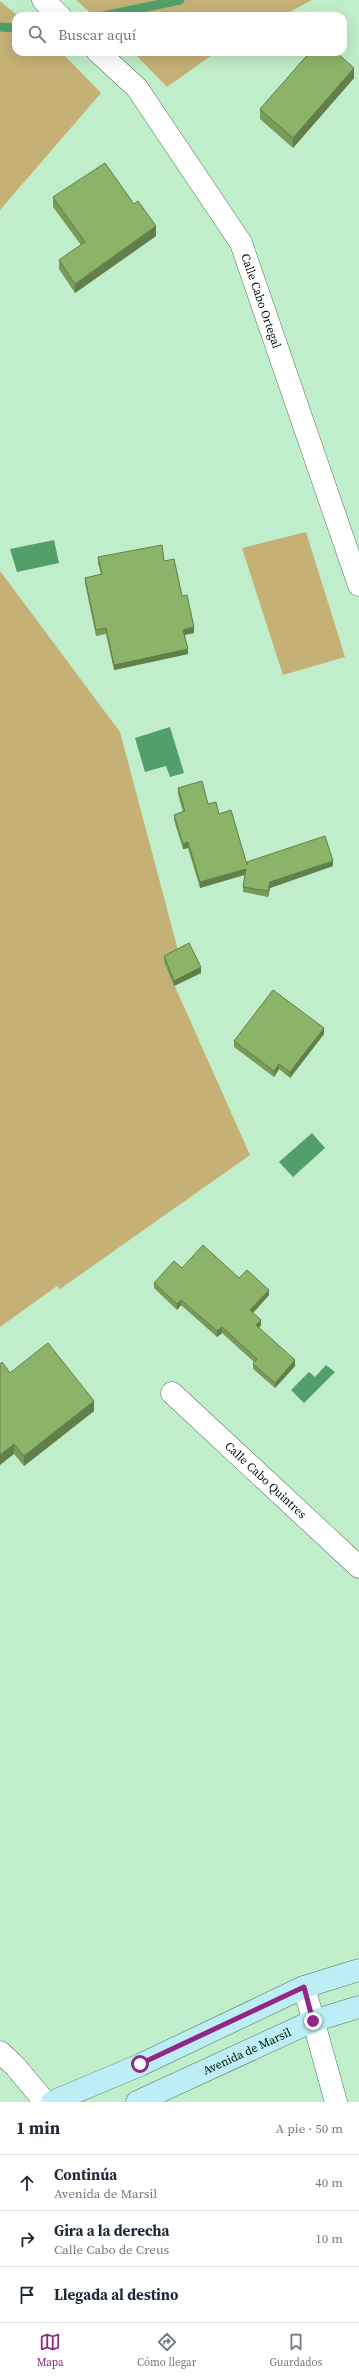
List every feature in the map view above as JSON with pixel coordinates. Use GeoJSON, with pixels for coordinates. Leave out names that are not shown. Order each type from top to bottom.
{"type":"FeatureCollection","features":[{"type":"Feature","properties":{"kind":"street"},"geometry":{"type":"LineString","coordinates":[[43,0],[56,12]]}},
{"type":"Feature","properties":{"kind":"street","name":"Calle Cabo Ortegal"},"geometry":{"type":"LineString","coordinates":[[102,56],[137,88],[241,243],[359,585]]}},
{"type":"Feature","properties":{"kind":"street","name":"Calle Cabo Quintres"},"geometry":{"type":"LineString","coordinates":[[172,1393],[359,1567]]}},
{"type":"Feature","properties":{"kind":"street"},"geometry":{"type":"LineString","coordinates":[[52,2102],[140,2064],[304,1987],[359,1970]]}},
{"type":"Feature","properties":{"kind":"street"},"geometry":{"type":"LineString","coordinates":[[304,1987],[336,2102]]}},
{"type":"Feature","properties":{"kind":"street","name":"Avenida de Marsil"},"geometry":{"type":"LineString","coordinates":[[137,2102],[313,2021],[359,2007]]}},
{"type":"Feature","properties":{"kind":"street"},"geometry":{"type":"LineString","coordinates":[[0,2052],[15,2066],[45,2102]]}},
{"type":"Feature","properties":{"kind":"shaded area"},"geometry":{"type":"Polygon","coordinates":[[[76,0],[312,0],[290,12],[90,12],[76,0]]]}},
{"type":"Feature","properties":{"kind":"shaded area"},"geometry":{"type":"Polygon","coordinates":[[[0,1],[13,12],[12,56],[65,56],[101,93],[0,210],[0,1]]]}},
{"type":"Feature","properties":{"kind":"shaded area"},"geometry":{"type":"Polygon","coordinates":[[[137,56],[210,56],[167,87],[137,56]]]}},
{"type":"Feature","properties":{"kind":"shaded area"},"geometry":{"type":"Polygon","coordinates":[[[306,532],[345,657],[283,675],[242,548],[306,532]]]}},
{"type":"Feature","properties":{"kind":"shaded area"},"geometry":{"type":"Polygon","coordinates":[[[54,540],[59,563],[17,572],[10,549],[54,540]]]}},
{"type":"Feature","properties":{"kind":"shaded area"},"geometry":{"type":"Polygon","coordinates":[[[0,571],[120,732],[179,954],[164,962],[250,1155],[60,1289],[57,1286],[0,1327],[0,571]]]}},
{"type":"Feature","properties":{"kind":"shaded area"},"geometry":{"type":"Polygon","coordinates":[[[170,727],[184,773],[170,777],[166,766],[145,772],[135,738],[170,727]]]}},
{"type":"Feature","properties":{"kind":"shaded area"},"geometry":{"type":"Polygon","coordinates":[[[312,1133],[325,1148],[293,1177],[279,1162],[312,1133]]]}},
{"type":"Feature","properties":{"kind":"shaded area"},"geometry":{"type":"Polygon","coordinates":[[[326,1365],[335,1372],[304,1403],[291,1390],[309,1372],[315,1377],[326,1365]]]}},
{"type":"Feature","properties":{"kind":"building"},"geometry":{"type":"Polygon","coordinates":[[[306,56],[340,56],[354,68],[293,138],[260,109],[306,56]]]}},
{"type":"Feature","properties":{"kind":"building"},"geometry":{"type":"Polygon","coordinates":[[[105,163],[134,204],[138,201],[156,226],[75,284],[59,260],[85,242],[53,197],[105,163]]]}},
{"type":"Feature","properties":{"kind":"building"},"geometry":{"type":"Polygon","coordinates":[[[162,545],[164,561],[174,559],[182,596],[187,595],[194,627],[183,630],[188,649],[114,665],[106,628],[96,630],[85,578],[102,574],[98,557],[162,545]]]}},
{"type":"Feature","properties":{"kind":"building"},"geometry":{"type":"Polygon","coordinates":[[[202,781],[208,804],[216,802],[219,814],[231,810],[247,865],[247,862],[325,836],[333,861],[270,882],[268,891],[243,887],[246,869],[200,882],[188,842],[183,844],[174,815],[185,811],[178,788],[202,781]]]}},
{"type":"Feature","properties":{"kind":"building"},"geometry":{"type":"Polygon","coordinates":[[[189,943],[201,967],[174,981],[164,956],[189,943]]]}},
{"type":"Feature","properties":{"kind":"building"},"geometry":{"type":"Polygon","coordinates":[[[273,990],[324,1028],[290,1072],[279,1064],[274,1071],[234,1041],[273,990]]]}},
{"type":"Feature","properties":{"kind":"building"},"geometry":{"type":"Polygon","coordinates":[[[203,1245],[239,1278],[247,1270],[269,1290],[250,1310],[261,1320],[256,1325],[295,1360],[275,1383],[253,1364],[257,1359],[222,1327],[217,1331],[181,1300],[177,1304],[154,1283],[174,1261],[182,1268],[203,1245]]]}},
{"type":"Feature","properties":{"kind":"building"},"geometry":{"type":"Polygon","coordinates":[[[48,1343],[94,1401],[24,1456],[14,1444],[0,1455],[0,1364],[2,1362],[10,1373],[48,1343]]]}},
{"type":"Feature","properties":{"kind":"waterway"},"geometry":{"type":"LineString","coordinates":[[122,12],[180,0]]}},
{"type":"Feature","properties":{"kind":"waterway"},"geometry":{"type":"LineString","coordinates":[[0,27],[12,28]]}},
{"type":"Feature","properties":{"kind":"route"},"geometry":{"type":"LineString","coordinates":[[140,2064],[304,1987],[313,2021]]}}]}
